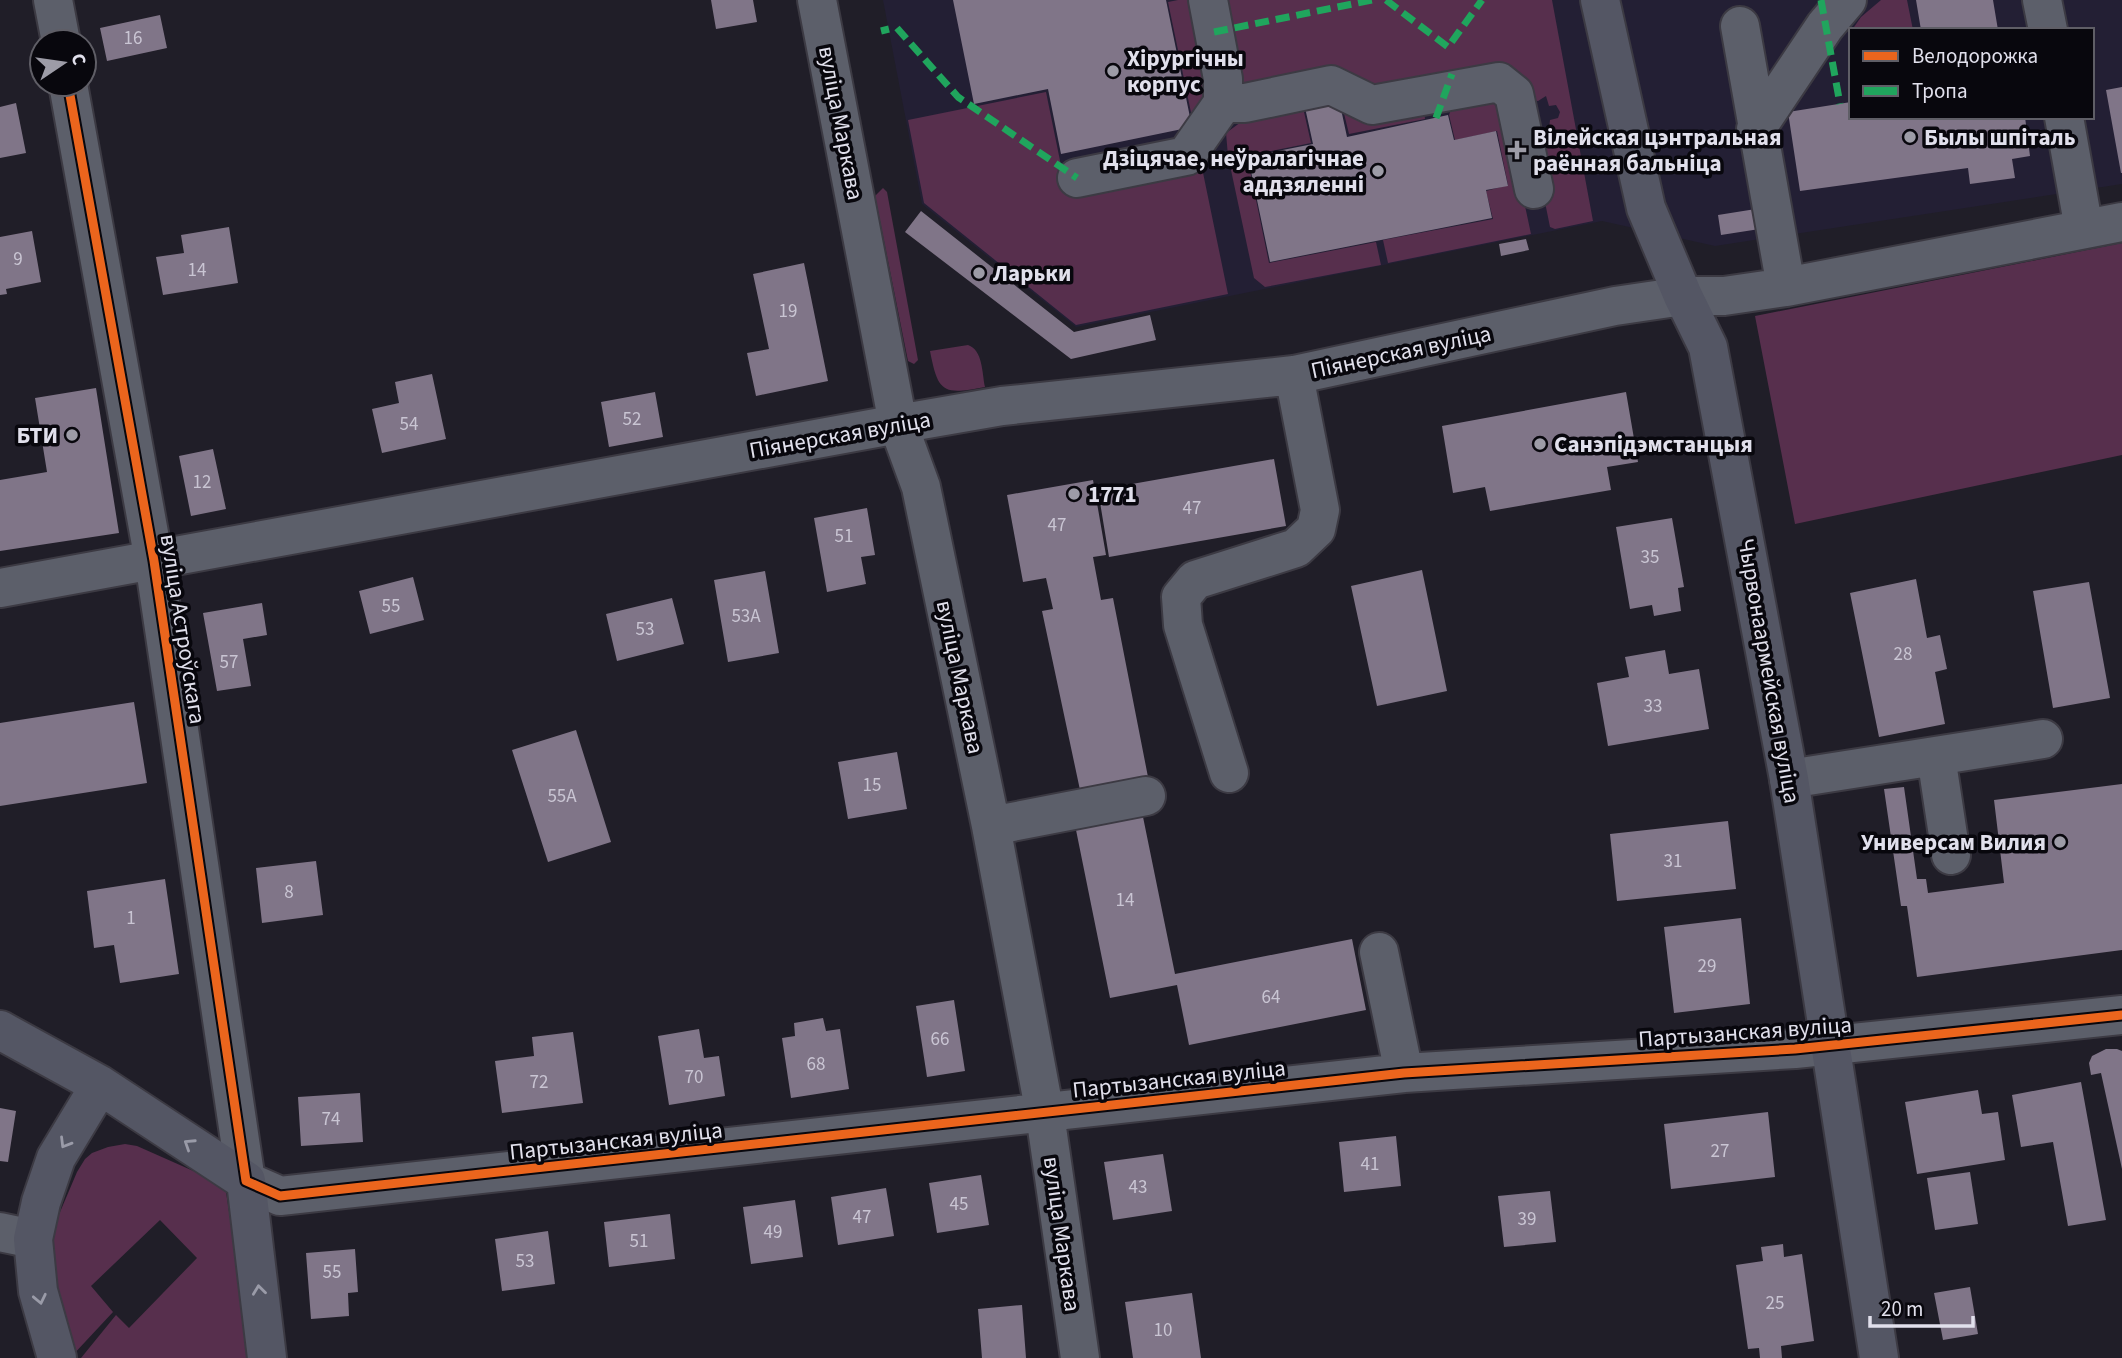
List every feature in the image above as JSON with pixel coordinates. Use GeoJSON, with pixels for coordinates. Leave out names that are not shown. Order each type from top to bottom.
{"type":"FeatureCollection","features":[{"type":"Feature","properties":{"kind":"main road","name":"Чырвонаармейская вуліца"},"geometry":{"type":"LineString","coordinates":[[1600,0],[1646,208],[1708,347],[1789,779],[1879,1358]]}},
{"type":"Feature","properties":{"kind":"main road","name":"Партызанская вуліца"},"geometry":{"type":"LineString","coordinates":[[0,1030],[100,1085],[246,1181]]}},
{"type":"Feature","properties":{"kind":"main road"},"geometry":{"type":"LineString","coordinates":[[57,1358],[38,1292],[16,1235],[41,1202],[56,1158],[100,1085]]}},
{"type":"Feature","properties":{"kind":"main road","name":"вуліца Астроўскага"},"geometry":{"type":"LineString","coordinates":[[246,1181],[267,1358]]}},
{"type":"Feature","properties":{"kind":"street"},"geometry":{"type":"LineString","coordinates":[[53,0],[58,28]]}},
{"type":"Feature","properties":{"kind":"street","name":"вуліца Маркава"},"geometry":{"type":"LineString","coordinates":[[817,0],[898,424],[921,487],[991,826],[1045,1114],[1080,1358]]}},
{"type":"Feature","properties":{"kind":"street"},"geometry":{"type":"LineString","coordinates":[[1077,178],[1186,156],[1223,103],[1223,79],[1208,0]]}},
{"type":"Feature","properties":{"kind":"street"},"geometry":{"type":"LineString","coordinates":[[1756,129],[1825,26],[1847,0]]}},
{"type":"Feature","properties":{"kind":"street"},"geometry":{"type":"LineString","coordinates":[[2042,0],[2048,28]]}},
{"type":"Feature","properties":{"kind":"street"},"geometry":{"type":"LineString","coordinates":[[1740,26],[1756,129],[1786,287]]}},
{"type":"Feature","properties":{"kind":"street"},"geometry":{"type":"LineString","coordinates":[[1223,103],[1245,103],[1331,85],[1372,105],[1499,82],[1514,94],[1534,189]]}},
{"type":"Feature","properties":{"kind":"street","name":"вуліца Астроўскага"},"geometry":{"type":"LineString","coordinates":[[71,98],[154,561],[246,1181]]}},
{"type":"Feature","properties":{"kind":"street"},"geometry":{"type":"LineString","coordinates":[[2064,119],[2084,229]]}},
{"type":"Feature","properties":{"kind":"street","name":"Піянерская вуліца"},"geometry":{"type":"LineString","coordinates":[[0,588],[1002,406],[1294,374],[1615,306],[1683,296],[1724,296],[1786,287],[2122,222]]}},
{"type":"Feature","properties":{"kind":"street"},"geometry":{"type":"LineString","coordinates":[[1229,773],[1183,625],[1181,597],[1195,580],[1296,548],[1316,529],[1320,510],[1294,374]]}},
{"type":"Feature","properties":{"kind":"street"},"geometry":{"type":"LineString","coordinates":[[1789,779],[2043,739]]}},
{"type":"Feature","properties":{"kind":"street"},"geometry":{"type":"LineString","coordinates":[[1936,756],[1951,855]]}},
{"type":"Feature","properties":{"kind":"street"},"geometry":{"type":"LineString","coordinates":[[991,826],[1146,796]]}},
{"type":"Feature","properties":{"kind":"street"},"geometry":{"type":"LineString","coordinates":[[1379,952],[1404,1073]]}},
{"type":"Feature","properties":{"kind":"street","name":"Партызанская вуліца"},"geometry":{"type":"LineString","coordinates":[[246,1181],[280,1196],[1404,1073],[1832,1046],[2122,1015]]}},
{"type":"Feature","properties":{"kind":"shaded area","name":"Вілейская цэнтральная раённая бальніца"},"geometry":{"type":"Polygon","coordinates":[[[883,0],[2122,0],[2122,184],[1715,246],[1602,221],[1076,327],[922,204],[883,0]]]}},
{"type":"Feature","properties":{"kind":"shaded area"},"geometry":{"type":"Polygon","coordinates":[[[1194,0],[1212,91],[1194,127],[1168,2],[1194,0]]]}},
{"type":"Feature","properties":{"kind":"shaded area"},"geometry":{"type":"Polygon","coordinates":[[[1217,0],[1552,0],[1593,221],[1555,229],[1550,227],[1532,138],[1549,129],[1550,120],[1558,118],[1560,112],[1556,105],[1549,106],[1546,96],[1538,101],[1378,88],[1244,86],[1237,82],[1217,0]]]}},
{"type":"Feature","properties":{"kind":"shaded area"},"geometry":{"type":"Polygon","coordinates":[[[1881,0],[1907,0],[1913,28],[1853,28],[1861,17],[1881,0]]]}},
{"type":"Feature","properties":{"kind":"shaded area"},"geometry":{"type":"Polygon","coordinates":[[[1046,92],[1066,190],[1201,163],[1228,294],[1076,325],[924,203],[908,120],[1046,92]]]}},
{"type":"Feature","properties":{"kind":"shaded area"},"geometry":{"type":"Polygon","coordinates":[[[1454,100],[1503,103],[1531,234],[1388,263],[1383,240],[1493,219],[1486,191],[1508,185],[1497,131],[1455,140],[1449,115],[1454,100]]]}},
{"type":"Feature","properties":{"kind":"shaded area"},"geometry":{"type":"Polygon","coordinates":[[[1341,101],[1424,111],[1425,119],[1349,134],[1341,101]]]}},
{"type":"Feature","properties":{"kind":"shaded area"},"geometry":{"type":"Polygon","coordinates":[[[1302,103],[1311,143],[1247,156],[1269,263],[1376,242],[1381,265],[1265,287],[1254,278],[1228,156],[1226,133],[1252,114],[1302,103]]]}},
{"type":"Feature","properties":{"kind":"shaded area"},"geometry":{"type":"Polygon","coordinates":[[[883,188],[887,192],[918,360],[914,364],[908,361],[875,196],[883,188]]]}},
{"type":"Feature","properties":{"kind":"shaded area"},"geometry":{"type":"Polygon","coordinates":[[[2122,243],[2122,455],[1795,524],[1755,316],[2122,243]]]}},
{"type":"Feature","properties":{"kind":"shaded area"},"geometry":{"type":"Polygon","coordinates":[[[968,345],[977,352],[985,387],[960,391],[945,388],[936,375],[930,351],[968,345]]]}},
{"type":"Feature","properties":{"kind":"shaded area"},"geometry":{"type":"Polygon","coordinates":[[[125,1144],[137,1146],[225,1185],[237,1265],[258,1358],[81,1358],[116,1315],[129,1328],[197,1258],[160,1220],[91,1286],[113,1312],[71,1357],[46,1245],[85,1159],[108,1147],[125,1144]]]}},
{"type":"Feature","properties":{"kind":"building"},"geometry":{"type":"Polygon","coordinates":[[[711,0],[753,0],[757,22],[716,29],[711,0]]]}},
{"type":"Feature","properties":{"kind":"building","name":"Хірургічны корпус"},"geometry":{"type":"Polygon","coordinates":[[[953,0],[1166,0],[1192,127],[1061,154],[1048,89],[974,104],[953,0]]]}},
{"type":"Feature","properties":{"kind":"building"},"geometry":{"type":"Polygon","coordinates":[[[1916,0],[1993,0],[1998,28],[1921,28],[1916,0]]]}},
{"type":"Feature","properties":{"kind":"building"},"geometry":{"type":"Polygon","coordinates":[[[160,15],[167,48],[107,61],[100,28],[160,15]]]}},
{"type":"Feature","properties":{"kind":"building"},"geometry":{"type":"Polygon","coordinates":[[[2122,87],[2122,173],[2121,173],[2106,90],[2122,87]]]}},
{"type":"Feature","properties":{"kind":"building","name":"Дзіцячае, неўралагічнае аддзяленні"},"geometry":{"type":"Polygon","coordinates":[[[1338,95],[1347,137],[1448,115],[1454,140],[1496,131],[1508,186],[1486,190],[1492,218],[1270,262],[1248,157],[1313,144],[1304,103],[1338,95]]]}},
{"type":"Feature","properties":{"kind":"building","name":"Былы шпіталь"},"geometry":{"type":"Polygon","coordinates":[[[1849,102],[1849,119],[2025,119],[2030,156],[2012,159],[2015,178],[1970,184],[1968,168],[1800,191],[1788,112],[1849,102]]]}},
{"type":"Feature","properties":{"kind":"building"},"geometry":{"type":"Polygon","coordinates":[[[16,103],[26,153],[0,158],[0,107],[16,103]]]}},
{"type":"Feature","properties":{"kind":"building"},"geometry":{"type":"Polygon","coordinates":[[[1762,208],[1766,228],[1721,235],[1718,215],[1762,208]]]}},
{"type":"Feature","properties":{"kind":"building","name":"Ларьки"},"geometry":{"type":"Polygon","coordinates":[[[921,211],[1074,332],[1150,315],[1156,340],[1071,359],[905,232],[921,211]]]}},
{"type":"Feature","properties":{"kind":"building"},"geometry":{"type":"Polygon","coordinates":[[[229,227],[238,283],[163,295],[156,257],[184,253],[181,235],[229,227]]]}},
{"type":"Feature","properties":{"kind":"building"},"geometry":{"type":"Polygon","coordinates":[[[32,231],[41,282],[6,289],[7,294],[0,295],[0,237],[32,231]]]}},
{"type":"Feature","properties":{"kind":"building"},"geometry":{"type":"Polygon","coordinates":[[[1526,239],[1529,250],[1501,256],[1499,244],[1526,239]]]}},
{"type":"Feature","properties":{"kind":"building"},"geometry":{"type":"Polygon","coordinates":[[[804,263],[828,381],[756,396],[747,353],[769,349],[753,274],[804,263]]]}},
{"type":"Feature","properties":{"kind":"building"},"geometry":{"type":"Polygon","coordinates":[[[432,374],[446,439],[382,453],[372,409],[399,403],[395,382],[432,374]]]}},
{"type":"Feature","properties":{"kind":"building","name":"БТИ"},"geometry":{"type":"Polygon","coordinates":[[[96,388],[119,533],[0,551],[0,480],[47,472],[35,398],[96,388]]]}},
{"type":"Feature","properties":{"kind":"building"},"geometry":{"type":"Polygon","coordinates":[[[655,392],[663,437],[609,447],[601,402],[655,392]]]}},
{"type":"Feature","properties":{"kind":"building","name":"Санэпідэмстанцыя"},"geometry":{"type":"Polygon","coordinates":[[[1626,392],[1638,462],[1607,467],[1611,490],[1490,511],[1485,487],[1453,493],[1442,426],[1626,392]]]}},
{"type":"Feature","properties":{"kind":"building"},"geometry":{"type":"Polygon","coordinates":[[[213,449],[226,509],[191,516],[179,456],[213,449]]]}},
{"type":"Feature","properties":{"kind":"building"},"geometry":{"type":"Polygon","coordinates":[[[1274,459],[1286,526],[1109,557],[1098,490],[1274,459]]]}},
{"type":"Feature","properties":{"kind":"building"},"geometry":{"type":"Polygon","coordinates":[[[1093,480],[1106,555],[1093,557],[1101,600],[1113,598],[1148,777],[1080,790],[1042,611],[1053,609],[1046,578],[1023,582],[1007,495],[1093,480]]]}},
{"type":"Feature","properties":{"kind":"building"},"geometry":{"type":"Polygon","coordinates":[[[867,508],[875,555],[861,557],[866,584],[827,592],[814,518],[867,508]]]}},
{"type":"Feature","properties":{"kind":"building"},"geometry":{"type":"Polygon","coordinates":[[[1672,518],[1684,587],[1678,588],[1681,611],[1654,616],[1652,605],[1630,609],[1616,527],[1672,518]]]}},
{"type":"Feature","properties":{"kind":"building"},"geometry":{"type":"Polygon","coordinates":[[[1422,570],[1447,691],[1377,706],[1351,586],[1422,570]]]}},
{"type":"Feature","properties":{"kind":"building"},"geometry":{"type":"Polygon","coordinates":[[[765,571],[779,653],[728,662],[714,580],[765,571]]]}},
{"type":"Feature","properties":{"kind":"building"},"geometry":{"type":"Polygon","coordinates":[[[413,577],[424,620],[370,634],[359,591],[413,577]]]}},
{"type":"Feature","properties":{"kind":"building"},"geometry":{"type":"Polygon","coordinates":[[[1916,579],[1927,638],[1940,635],[1947,669],[1935,672],[1945,724],[1879,737],[1850,593],[1916,579]]]}},
{"type":"Feature","properties":{"kind":"building"},"geometry":{"type":"Polygon","coordinates":[[[2089,582],[2110,698],[2053,708],[2033,591],[2089,582]]]}},
{"type":"Feature","properties":{"kind":"building"},"geometry":{"type":"Polygon","coordinates":[[[672,598],[684,644],[617,661],[606,614],[672,598]]]}},
{"type":"Feature","properties":{"kind":"building"},"geometry":{"type":"Polygon","coordinates":[[[262,603],[267,635],[243,639],[251,686],[217,691],[203,613],[262,603]]]}},
{"type":"Feature","properties":{"kind":"building"},"geometry":{"type":"Polygon","coordinates":[[[1665,650],[1669,674],[1699,669],[1709,729],[1608,746],[1597,683],[1629,677],[1625,657],[1665,650]]]}},
{"type":"Feature","properties":{"kind":"building"},"geometry":{"type":"Polygon","coordinates":[[[134,702],[147,783],[0,806],[0,723],[134,702]]]}},
{"type":"Feature","properties":{"kind":"building"},"geometry":{"type":"Polygon","coordinates":[[[576,730],[611,842],[548,862],[512,750],[576,730]]]}},
{"type":"Feature","properties":{"kind":"building"},"geometry":{"type":"Polygon","coordinates":[[[897,752],[907,809],[848,819],[838,762],[897,752]]]}},
{"type":"Feature","properties":{"kind":"building","name":"Универсам Вилия"},"geometry":{"type":"Polygon","coordinates":[[[2122,784],[2122,950],[1917,977],[1907,906],[1901,906],[1884,789],[1904,787],[1917,879],[1926,879],[1928,893],[2004,883],[1994,800],[2122,784]]]}},
{"type":"Feature","properties":{"kind":"building"},"geometry":{"type":"Polygon","coordinates":[[[1142,812],[1175,974],[1352,939],[1366,1010],[1189,1045],[1177,985],[1110,998],[1075,825],[1142,812]]]}},
{"type":"Feature","properties":{"kind":"building"},"geometry":{"type":"Polygon","coordinates":[[[1728,821],[1736,889],[1617,901],[1610,834],[1728,821]]]}},
{"type":"Feature","properties":{"kind":"building"},"geometry":{"type":"Polygon","coordinates":[[[316,861],[323,915],[262,923],[256,868],[316,861]]]}},
{"type":"Feature","properties":{"kind":"building"},"geometry":{"type":"Polygon","coordinates":[[[165,879],[179,974],[120,983],[114,945],[94,948],[87,891],[165,879]]]}},
{"type":"Feature","properties":{"kind":"building"},"geometry":{"type":"Polygon","coordinates":[[[1741,918],[1750,1004],[1674,1013],[1664,927],[1741,918]]]}},
{"type":"Feature","properties":{"kind":"building"},"geometry":{"type":"Polygon","coordinates":[[[954,1000],[965,1071],[927,1077],[916,1006],[954,1000]]]}},
{"type":"Feature","properties":{"kind":"building"},"geometry":{"type":"Polygon","coordinates":[[[823,1018],[826,1031],[840,1029],[849,1089],[791,1098],[782,1038],[795,1036],[794,1023],[823,1018]]]}},
{"type":"Feature","properties":{"kind":"building"},"geometry":{"type":"Polygon","coordinates":[[[699,1029],[704,1058],[719,1056],[725,1096],[669,1105],[658,1036],[699,1029]]]}},
{"type":"Feature","properties":{"kind":"building"},"geometry":{"type":"Polygon","coordinates":[[[573,1032],[583,1103],[502,1113],[495,1061],[534,1056],[532,1037],[573,1032]]]}},
{"type":"Feature","properties":{"kind":"building"},"geometry":{"type":"Polygon","coordinates":[[[2106,1049],[2122,1051],[2122,1169],[2101,1073],[2091,1075],[2089,1063],[2092,1056],[2106,1049]]]}},
{"type":"Feature","properties":{"kind":"building"},"geometry":{"type":"Polygon","coordinates":[[[2081,1082],[2106,1220],[2068,1226],[2053,1142],[2021,1147],[2012,1095],[2081,1082]]]}},
{"type":"Feature","properties":{"kind":"building"},"geometry":{"type":"Polygon","coordinates":[[[1978,1090],[1982,1114],[1998,1112],[2005,1160],[1917,1174],[1905,1102],[1978,1090]]]}},
{"type":"Feature","properties":{"kind":"building"},"geometry":{"type":"Polygon","coordinates":[[[360,1093],[363,1142],[301,1146],[298,1097],[360,1093]]]}},
{"type":"Feature","properties":{"kind":"building"},"geometry":{"type":"Polygon","coordinates":[[[0,1108],[16,1111],[8,1162],[0,1161],[0,1108]]]}},
{"type":"Feature","properties":{"kind":"building"},"geometry":{"type":"Polygon","coordinates":[[[1768,1112],[1775,1177],[1671,1189],[1664,1124],[1768,1112]]]}},
{"type":"Feature","properties":{"kind":"building"},"geometry":{"type":"Polygon","coordinates":[[[1396,1136],[1401,1186],[1344,1192],[1339,1142],[1396,1136]]]}},
{"type":"Feature","properties":{"kind":"building"},"geometry":{"type":"Polygon","coordinates":[[[1163,1154],[1172,1211],[1113,1220],[1104,1162],[1163,1154]]]}},
{"type":"Feature","properties":{"kind":"building"},"geometry":{"type":"Polygon","coordinates":[[[1970,1172],[1978,1224],[1935,1230],[1927,1178],[1970,1172]]]}},
{"type":"Feature","properties":{"kind":"building"},"geometry":{"type":"Polygon","coordinates":[[[981,1175],[989,1225],[937,1233],[929,1183],[981,1175]]]}},
{"type":"Feature","properties":{"kind":"building"},"geometry":{"type":"Polygon","coordinates":[[[886,1188],[894,1236],[838,1245],[831,1197],[886,1188]]]}},
{"type":"Feature","properties":{"kind":"building"},"geometry":{"type":"Polygon","coordinates":[[[1550,1191],[1556,1242],[1504,1247],[1498,1196],[1550,1191]]]}},
{"type":"Feature","properties":{"kind":"building"},"geometry":{"type":"Polygon","coordinates":[[[795,1200],[803,1257],[751,1264],[743,1207],[795,1200]]]}},
{"type":"Feature","properties":{"kind":"building"},"geometry":{"type":"Polygon","coordinates":[[[670,1214],[675,1259],[609,1267],[604,1222],[670,1214]]]}},
{"type":"Feature","properties":{"kind":"building"},"geometry":{"type":"Polygon","coordinates":[[[548,1231],[555,1284],[502,1291],[495,1239],[548,1231]]]}},
{"type":"Feature","properties":{"kind":"building"},"geometry":{"type":"Polygon","coordinates":[[[1783,1244],[1784,1257],[1802,1254],[1814,1341],[1781,1346],[1782,1358],[1760,1358],[1759,1348],[1748,1349],[1736,1265],[1763,1261],[1761,1247],[1783,1244]]]}},
{"type":"Feature","properties":{"kind":"building"},"geometry":{"type":"Polygon","coordinates":[[[355,1249],[358,1292],[348,1293],[349,1316],[311,1319],[306,1253],[355,1249]]]}},
{"type":"Feature","properties":{"kind":"building"},"geometry":{"type":"Polygon","coordinates":[[[1970,1287],[1978,1334],[1943,1340],[1934,1293],[1970,1287]]]}},
{"type":"Feature","properties":{"kind":"building"},"geometry":{"type":"Polygon","coordinates":[[[1192,1293],[1201,1358],[1133,1358],[1125,1302],[1192,1293]]]}},
{"type":"Feature","properties":{"kind":"building"},"geometry":{"type":"Polygon","coordinates":[[[1022,1305],[1026,1358],[982,1358],[978,1309],[1022,1305]]]}},
{"type":"Feature","properties":{"kind":"marked path"},"geometry":{"type":"LineString","coordinates":[[1214,32],[1372,0]]}},
{"type":"Feature","properties":{"kind":"marked path"},"geometry":{"type":"LineString","coordinates":[[1386,0],[1448,47],[1482,0]]}},
{"type":"Feature","properties":{"kind":"marked path"},"geometry":{"type":"LineString","coordinates":[[1821,0],[1840,104]]}},
{"type":"Feature","properties":{"kind":"marked path"},"geometry":{"type":"LineString","coordinates":[[897,28],[958,97],[1077,178]]}},
{"type":"Feature","properties":{"kind":"marked path"},"geometry":{"type":"LineString","coordinates":[[881,31],[889,29]]}},
{"type":"Feature","properties":{"kind":"marked path"},"geometry":{"type":"LineString","coordinates":[[1436,118],[1452,74]]}},
{"type":"Feature","properties":{"kind":"cycle path"},"geometry":{"type":"LineString","coordinates":[[71,98],[154,561],[246,1181],[280,1196],[1404,1073],[1795,1049],[2122,1015]]}},
{"type":"Feature","properties":{"kind":"place","name":"Хірургічны корпус"},"geometry":{"type":"Point","coordinates":[1113,71]}},
{"type":"Feature","properties":{"kind":"place","name":"Былы шпіталь"},"geometry":{"type":"Point","coordinates":[1910,137]}},
{"type":"Feature","properties":{"kind":"place","name":"Вілейская цэнтральная раённая бальніца"},"geometry":{"type":"Point","coordinates":[1517,150]}},
{"type":"Feature","properties":{"kind":"place","name":"Дзіцячае, неўралагічнае аддзяленні"},"geometry":{"type":"Point","coordinates":[1378,171]}},
{"type":"Feature","properties":{"kind":"place","name":"Ларьки"},"geometry":{"type":"Point","coordinates":[979,273]}},
{"type":"Feature","properties":{"kind":"place","name":"БТИ"},"geometry":{"type":"Point","coordinates":[72,435]}},
{"type":"Feature","properties":{"kind":"place","name":"Санэпідэмстанцыя"},"geometry":{"type":"Point","coordinates":[1540,444]}},
{"type":"Feature","properties":{"kind":"place","name":"1771"},"geometry":{"type":"Point","coordinates":[1074,494]}},
{"type":"Feature","properties":{"kind":"place","name":"Универсам Вилия"},"geometry":{"type":"Point","coordinates":[2060,842]}}]}
